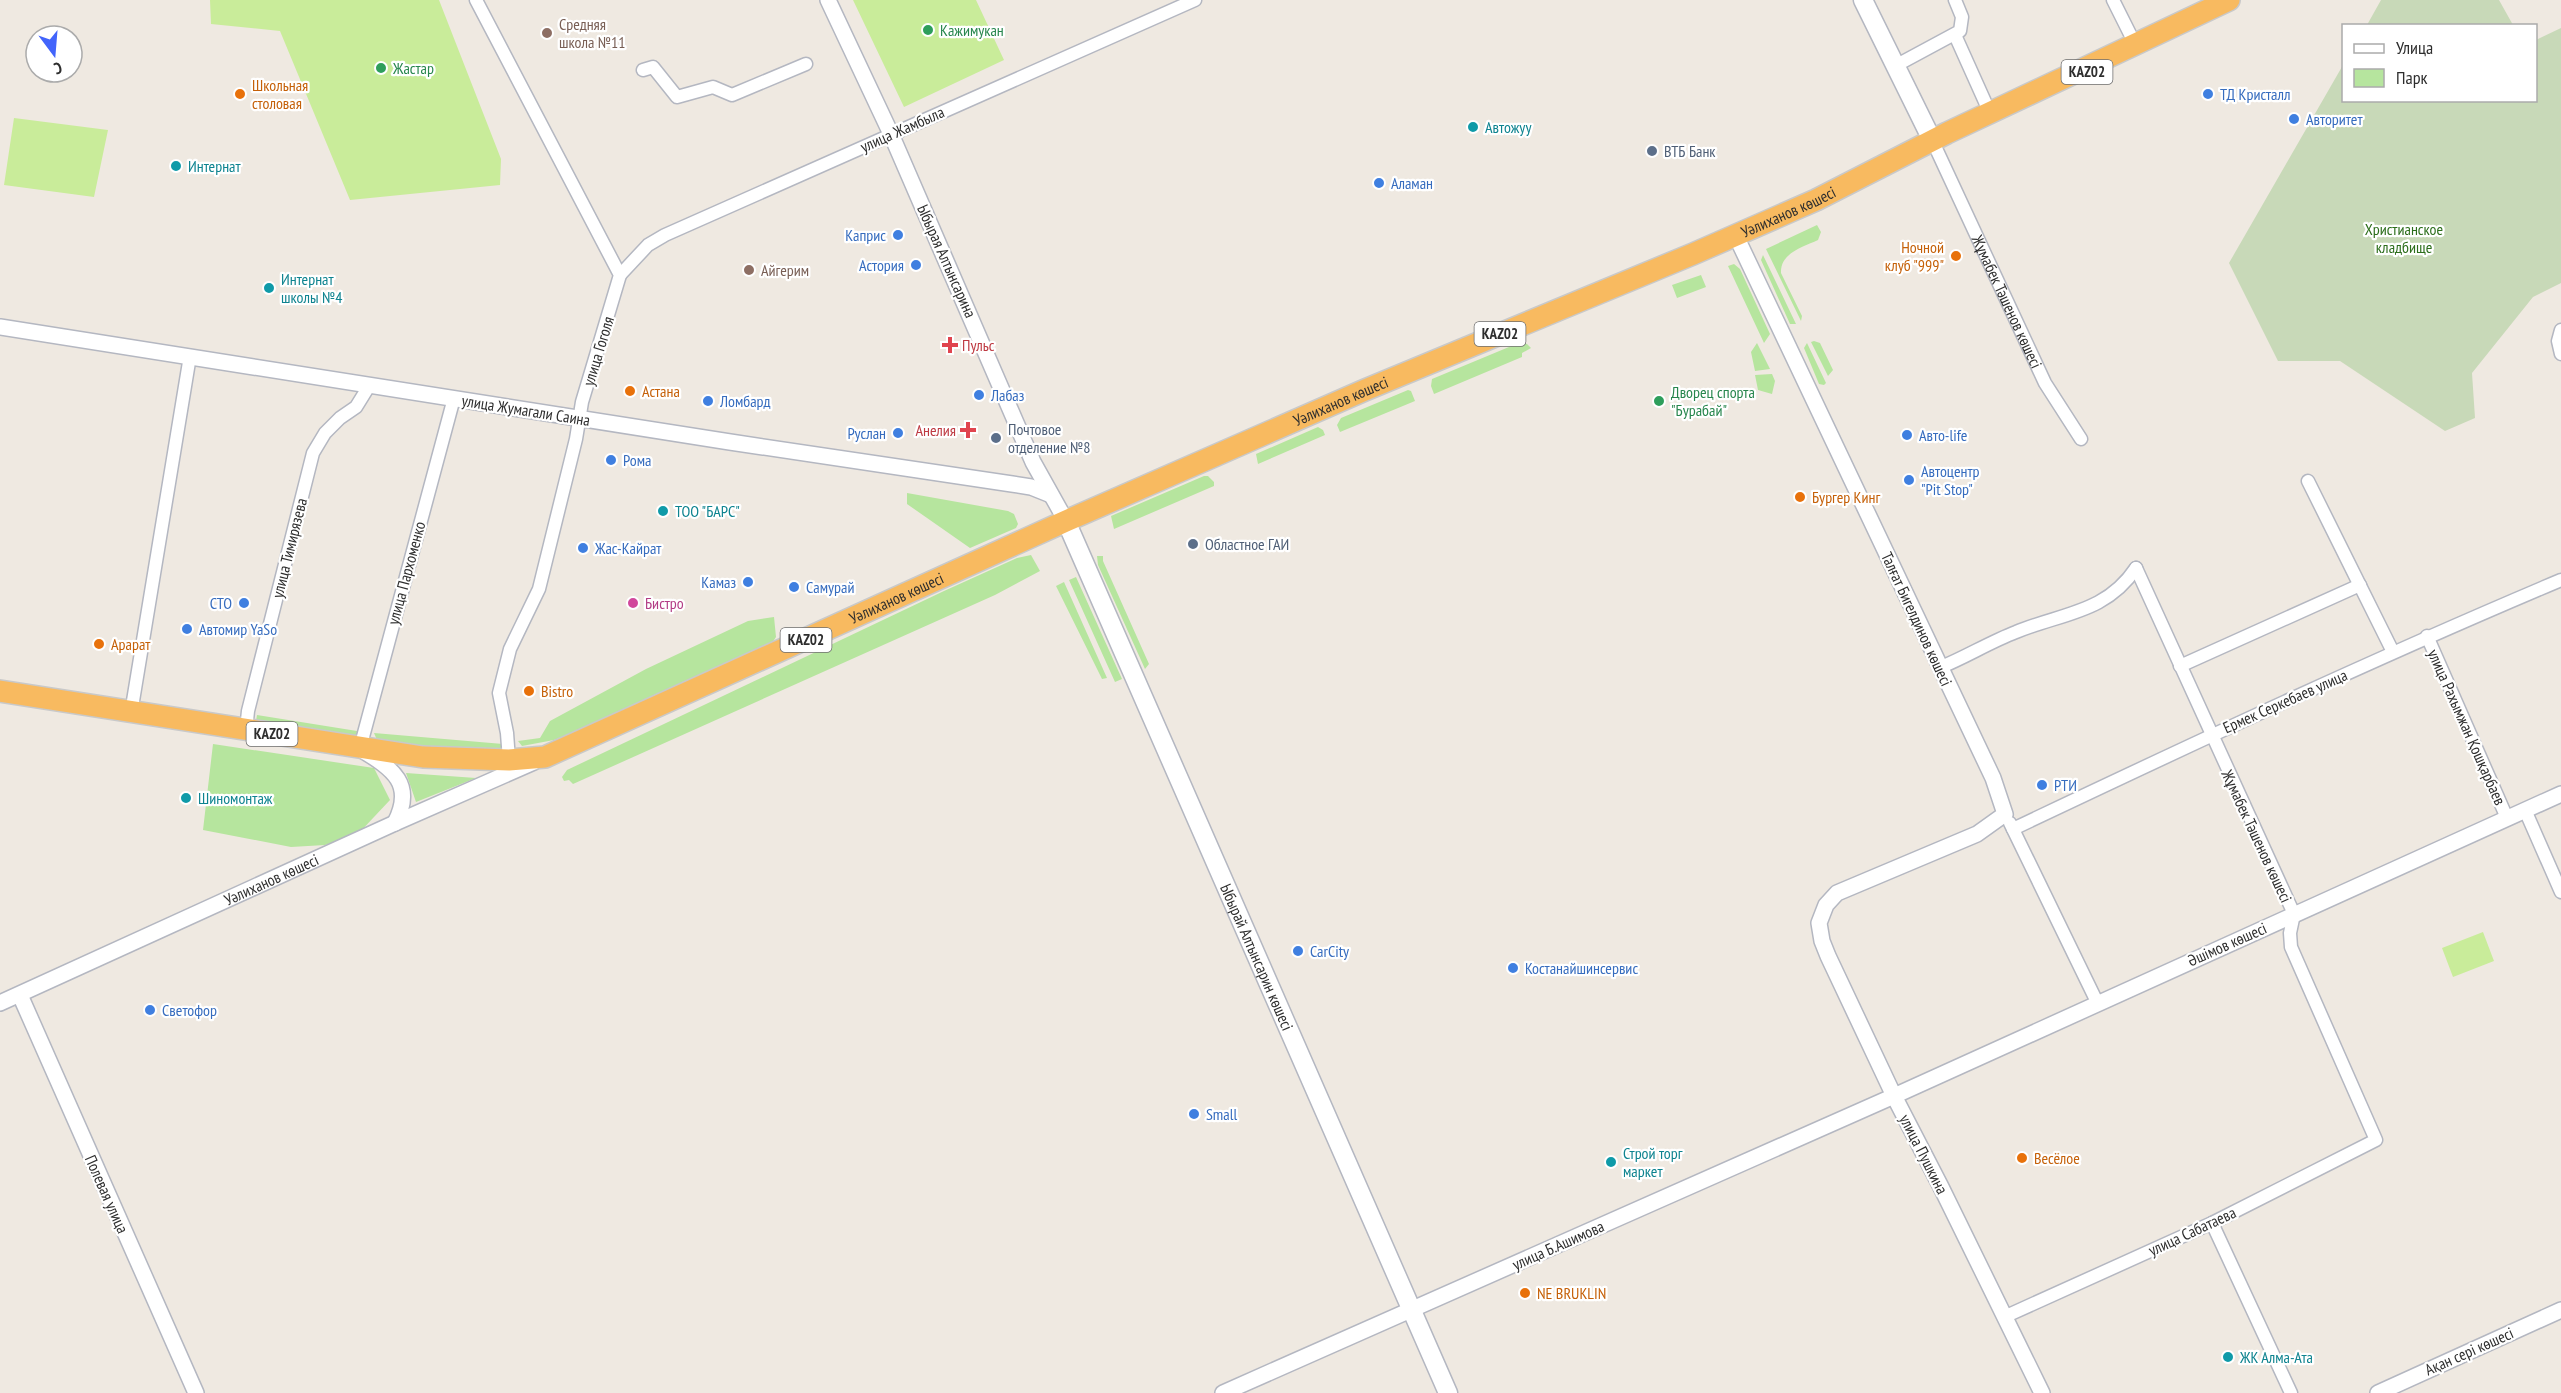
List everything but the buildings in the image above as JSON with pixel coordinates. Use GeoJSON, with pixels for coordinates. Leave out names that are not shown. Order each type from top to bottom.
{"type":"FeatureCollection","features":[{"type":"Feature","properties":{"kind":"highway","name":"KАZ02"},"geometry":{"type":"LineString","coordinates":[[2135,44],[2229,0]]}},
{"type":"Feature","properties":{"kind":"highway","name":"KАZ02"},"geometry":{"type":"LineString","coordinates":[[1932,142],[1948,138],[2241,0]]}},
{"type":"Feature","properties":{"kind":"highway","name":"Уәлиханов көшесі"},"geometry":{"type":"LineString","coordinates":[[0,691],[131,713],[443,759],[509,760],[545,757],[1066,521],[1365,390],[1736,236],[1816,200],[1990,112],[2135,44]]}},
{"type":"Feature","properties":{"kind":"main road","name":"Жұмабек Тәшенов көшесі"},"geometry":{"type":"LineString","coordinates":[[1863,0],[1932,142]]}},
{"type":"Feature","properties":{"kind":"main road","name":"Ыбырай Алтынсарин көшесі"},"geometry":{"type":"LineString","coordinates":[[1066,521],[1448,1393]]}},
{"type":"Feature","properties":{"kind":"street"},"geometry":{"type":"LineString","coordinates":[[476,0],[620,275]]}},
{"type":"Feature","properties":{"kind":"street","name":"Ыбырая Алтынсарина"},"geometry":{"type":"LineString","coordinates":[[828,0],[891,134],[1033,462],[1066,521]]}},
{"type":"Feature","properties":{"kind":"street","name":"улица Жамбыла"},"geometry":{"type":"LineString","coordinates":[[620,275],[648,245],[665,235],[1195,0]]}},
{"type":"Feature","properties":{"kind":"street"},"geometry":{"type":"LineString","coordinates":[[1895,66],[1960,31],[1962,18],[1955,0]]}},
{"type":"Feature","properties":{"kind":"street"},"geometry":{"type":"LineString","coordinates":[[2113,0],[2135,44]]}},
{"type":"Feature","properties":{"kind":"street"},"geometry":{"type":"LineString","coordinates":[[1955,35],[1990,112]]}},
{"type":"Feature","properties":{"kind":"street"},"geometry":{"type":"LineString","coordinates":[[643,70],[653,68],[677,96],[713,87],[732,95],[806,64]]}},
{"type":"Feature","properties":{"kind":"street","name":"Жұмабек Тәшенов көшесі"},"geometry":{"type":"LineString","coordinates":[[1932,142],[2045,383],[2081,439]]}},
{"type":"Feature","properties":{"kind":"street","name":"Талғат Бигелдинов көшесі"},"geometry":{"type":"LineString","coordinates":[[1736,236],[1993,778],[2005,814],[2097,1002]]}},
{"type":"Feature","properties":{"kind":"street","name":"улица Гоголя"},"geometry":{"type":"LineString","coordinates":[[509,760],[507,733],[499,693],[510,649],[539,589],[580,419],[582,402],[620,275]]}},
{"type":"Feature","properties":{"kind":"street","name":"улица Жумагали Саина"},"geometry":{"type":"LineString","coordinates":[[0,327],[580,419],[1023,485],[1051,495]]}},
{"type":"Feature","properties":{"kind":"street"},"geometry":{"type":"LineString","coordinates":[[2561,330],[2559,342],[2561,354]]}},
{"type":"Feature","properties":{"kind":"street"},"geometry":{"type":"LineString","coordinates":[[131,713],[190,356]]}},
{"type":"Feature","properties":{"kind":"street","name":"улица Тимирязева"},"geometry":{"type":"LineString","coordinates":[[246,730],[248,711],[313,453],[325,433],[340,418],[356,407],[369,386]]}},
{"type":"Feature","properties":{"kind":"street","name":"улица Пархоменко"},"geometry":{"type":"LineString","coordinates":[[360,748],[454,398]]}},
{"type":"Feature","properties":{"kind":"street"},"geometry":{"type":"LineString","coordinates":[[2308,481],[2393,652]]}},
{"type":"Feature","properties":{"kind":"street","name":"Жұмабек Тәшенов көшесі"},"geometry":{"type":"LineString","coordinates":[[1939,668],[2015,632],[2098,603],[2119,589],[2136,568],[2210,735],[2294,914],[2290,933],[2291,947],[2376,1140]]}},
{"type":"Feature","properties":{"kind":"street","name":"Ермек Серкебаев улица"},"geometry":{"type":"LineString","coordinates":[[2013,829],[2210,735],[2427,636],[2561,580]]}},
{"type":"Feature","properties":{"kind":"street"},"geometry":{"type":"LineString","coordinates":[[2180,666],[2360,585]]}},
{"type":"Feature","properties":{"kind":"street","name":"улица Рахымжан Қошқарбаев"},"geometry":{"type":"LineString","coordinates":[[2427,636],[2507,818]]}},
{"type":"Feature","properties":{"kind":"street"},"geometry":{"type":"LineString","coordinates":[[360,748],[389,767],[400,782],[403,803],[395,823]]}},
{"type":"Feature","properties":{"kind":"street","name":"Уәлиханов көшесі"},"geometry":{"type":"LineString","coordinates":[[0,1003],[545,757]]}},
{"type":"Feature","properties":{"kind":"street","name":"Әшімов көшесі"},"geometry":{"type":"LineString","coordinates":[[1894,1096],[2097,1002],[2561,794]]}},
{"type":"Feature","properties":{"kind":"street","name":"улица Рахымжан Қошқарбаев"},"geometry":{"type":"LineString","coordinates":[[2525,810],[2561,892]]}},
{"type":"Feature","properties":{"kind":"street","name":"улица Пушкина"},"geometry":{"type":"LineString","coordinates":[[2005,814],[1977,834],[1845,889],[1831,898],[1822,912],[1819,923],[1822,941],[1894,1096],[2042,1393]]}},
{"type":"Feature","properties":{"kind":"street","name":"Полевая улица"},"geometry":{"type":"LineString","coordinates":[[20,994],[196,1393]]}},
{"type":"Feature","properties":{"kind":"street","name":"улица Б.Ашимова"},"geometry":{"type":"LineString","coordinates":[[1223,1393],[1894,1096]]}},
{"type":"Feature","properties":{"kind":"street","name":"улица Сабатаева"},"geometry":{"type":"LineString","coordinates":[[2004,1317],[2212,1222],[2376,1140]]}},
{"type":"Feature","properties":{"kind":"street"},"geometry":{"type":"LineString","coordinates":[[2212,1222],[2291,1393]]}},
{"type":"Feature","properties":{"kind":"street","name":"Ақан сері көшесі"},"geometry":{"type":"LineString","coordinates":[[2378,1393],[2561,1310]]}},
{"type":"Feature","properties":{"kind":"green space","name":"Жастар"},"geometry":{"type":"Polygon","coordinates":[[[210,0],[439,0],[501,159],[500,185],[350,200],[280,31],[211,24],[210,0]]]}},
{"type":"Feature","properties":{"kind":"green space","name":"Кажимукан"},"geometry":{"type":"Polygon","coordinates":[[[853,0],[976,0],[1004,60],[904,107],[853,0]]]}},
{"type":"Feature","properties":{"kind":"green space"},"geometry":{"type":"Polygon","coordinates":[[[2381,0],[2499,0],[2512,24],[2368,24],[2381,0]]]}},
{"type":"Feature","properties":{"kind":"green space","name":"Христианское кладбище"},"geometry":{"type":"Polygon","coordinates":[[[2561,28],[2561,283],[2533,297],[2472,373],[2475,418],[2445,431],[2340,361],[2278,361],[2229,263],[2342,67],[2342,102],[2537,102],[2537,40],[2561,28]]]}},
{"type":"Feature","properties":{"kind":"green space"},"geometry":{"type":"Polygon","coordinates":[[[14,118],[108,130],[94,197],[4,185],[14,118]]]}},
{"type":"Feature","properties":{"kind":"green space"},"geometry":{"type":"Polygon","coordinates":[[[1817,225],[1821,232],[1818,240],[1799,248],[1784,260],[1782,266],[1781,273],[1802,316],[1801,321],[1766,249],[1817,225]]]}},
{"type":"Feature","properties":{"kind":"green space"},"geometry":{"type":"Polygon","coordinates":[[[1763,255],[1796,324],[1790,324],[1761,260],[1763,255]]]}},
{"type":"Feature","properties":{"kind":"green space"},"geometry":{"type":"Polygon","coordinates":[[[1734,264],[1740,269],[1770,334],[1764,343],[1728,266],[1734,264]]]}},
{"type":"Feature","properties":{"kind":"green space"},"geometry":{"type":"Polygon","coordinates":[[[1701,275],[1706,287],[1677,298],[1672,285],[1701,275]]]}},
{"type":"Feature","properties":{"kind":"green space"},"geometry":{"type":"Polygon","coordinates":[[[1521,342],[1531,348],[1522,353],[1522,357],[1434,394],[1431,386],[1432,379],[1521,342]]]}},
{"type":"Feature","properties":{"kind":"green space"},"geometry":{"type":"Polygon","coordinates":[[[1811,342],[1820,343],[1833,370],[1828,376],[1811,342]]]}},
{"type":"Feature","properties":{"kind":"green space"},"geometry":{"type":"Polygon","coordinates":[[[1757,343],[1770,369],[1755,371],[1751,352],[1757,343]]]}},
{"type":"Feature","properties":{"kind":"green space"},"geometry":{"type":"Polygon","coordinates":[[[1807,343],[1826,383],[1824,385],[1819,384],[1804,348],[1807,343]]]}},
{"type":"Feature","properties":{"kind":"green space"},"geometry":{"type":"Polygon","coordinates":[[[1772,374],[1775,381],[1772,394],[1758,390],[1755,375],[1772,374]]]}},
{"type":"Feature","properties":{"kind":"green space"},"geometry":{"type":"Polygon","coordinates":[[[1408,390],[1411,391],[1415,401],[1340,432],[1337,425],[1341,418],[1408,390]]]}},
{"type":"Feature","properties":{"kind":"green space"},"geometry":{"type":"Polygon","coordinates":[[[1318,427],[1325,435],[1258,464],[1256,454],[1318,427]]]}},
{"type":"Feature","properties":{"kind":"green space"},"geometry":{"type":"Polygon","coordinates":[[[1208,476],[1214,482],[1214,486],[1114,529],[1111,516],[1208,476]]]}},
{"type":"Feature","properties":{"kind":"green space"},"geometry":{"type":"Polygon","coordinates":[[[907,493],[1008,511],[1014,514],[1018,524],[1016,528],[970,548],[907,504],[907,493]]]}},
{"type":"Feature","properties":{"kind":"green space"},"geometry":{"type":"Polygon","coordinates":[[[1031,555],[1040,571],[995,595],[573,784],[569,780],[564,781],[562,777],[567,770],[944,591],[1017,558],[1031,555]]]}},
{"type":"Feature","properties":{"kind":"green space"},"geometry":{"type":"Polygon","coordinates":[[[1097,556],[1103,556],[1103,561],[1149,664],[1145,669],[1098,565],[1097,556]]]}},
{"type":"Feature","properties":{"kind":"green space"},"geometry":{"type":"Polygon","coordinates":[[[1076,577],[1122,679],[1115,682],[1069,580],[1076,577]]]}},
{"type":"Feature","properties":{"kind":"green space"},"geometry":{"type":"Polygon","coordinates":[[[1064,582],[1107,678],[1102,679],[1056,586],[1064,582]]]}},
{"type":"Feature","properties":{"kind":"green space"},"geometry":{"type":"Polygon","coordinates":[[[774,617],[776,637],[772,643],[596,726],[554,740],[522,746],[518,741],[540,738],[550,721],[646,669],[748,621],[774,617]]]}},
{"type":"Feature","properties":{"kind":"green space"},"geometry":{"type":"Polygon","coordinates":[[[257,715],[357,731],[356,739],[256,721],[257,715]]]}},
{"type":"Feature","properties":{"kind":"green space"},"geometry":{"type":"Polygon","coordinates":[[[374,733],[503,744],[503,747],[482,751],[407,746],[381,743],[374,733]]]}},
{"type":"Feature","properties":{"kind":"green space"},"geometry":{"type":"Polygon","coordinates":[[[213,744],[374,768],[390,800],[358,834],[325,845],[291,847],[203,830],[213,744]]]}},
{"type":"Feature","properties":{"kind":"green space"},"geometry":{"type":"Polygon","coordinates":[[[406,773],[476,778],[416,802],[406,773]]]}},
{"type":"Feature","properties":{"kind":"green space"},"geometry":{"type":"Polygon","coordinates":[[[2483,932],[2494,961],[2453,977],[2442,948],[2483,932]]]}},
{"type":"Feature","properties":{"kind":"place","name":"Кажимукан"},"geometry":{"type":"Point","coordinates":[928,30]}},
{"type":"Feature","properties":{"kind":"place","name":"Средняя школа №11"},"geometry":{"type":"Point","coordinates":[547,33]}},
{"type":"Feature","properties":{"kind":"place","name":"Жастар"},"geometry":{"type":"Point","coordinates":[381,68]}},
{"type":"Feature","properties":{"kind":"place","name":"Школьная столовая"},"geometry":{"type":"Point","coordinates":[240,94]}},
{"type":"Feature","properties":{"kind":"place","name":"ТД Кристалл"},"geometry":{"type":"Point","coordinates":[2208,94]}},
{"type":"Feature","properties":{"kind":"place","name":"Авторитет"},"geometry":{"type":"Point","coordinates":[2294,119]}},
{"type":"Feature","properties":{"kind":"place","name":"Автожуу"},"geometry":{"type":"Point","coordinates":[1473,127]}},
{"type":"Feature","properties":{"kind":"place","name":"ВТБ Банк"},"geometry":{"type":"Point","coordinates":[1652,151]}},
{"type":"Feature","properties":{"kind":"place","name":"Интернат"},"geometry":{"type":"Point","coordinates":[176,166]}},
{"type":"Feature","properties":{"kind":"place","name":"Аламан"},"geometry":{"type":"Point","coordinates":[1379,183]}},
{"type":"Feature","properties":{"kind":"place","name":"Каприс"},"geometry":{"type":"Point","coordinates":[898,235]}},
{"type":"Feature","properties":{"kind":"place","name":"Ночной клуб \"999\""},"geometry":{"type":"Point","coordinates":[1956,256]}},
{"type":"Feature","properties":{"kind":"place","name":"Астория"},"geometry":{"type":"Point","coordinates":[916,265]}},
{"type":"Feature","properties":{"kind":"place","name":"Айгерим"},"geometry":{"type":"Point","coordinates":[749,270]}},
{"type":"Feature","properties":{"kind":"place","name":"Интернат школы №4"},"geometry":{"type":"Point","coordinates":[269,288]}},
{"type":"Feature","properties":{"kind":"place","name":"Пульс"},"geometry":{"type":"Point","coordinates":[950,345]}},
{"type":"Feature","properties":{"kind":"place","name":"Астана"},"geometry":{"type":"Point","coordinates":[630,391]}},
{"type":"Feature","properties":{"kind":"place","name":"Лабаз"},"geometry":{"type":"Point","coordinates":[979,395]}},
{"type":"Feature","properties":{"kind":"place","name":"Ломбард"},"geometry":{"type":"Point","coordinates":[708,401]}},
{"type":"Feature","properties":{"kind":"place","name":"Дворец спорта \"Бурабай\""},"geometry":{"type":"Point","coordinates":[1659,401]}},
{"type":"Feature","properties":{"kind":"place","name":"Анелия"},"geometry":{"type":"Point","coordinates":[968,430]}},
{"type":"Feature","properties":{"kind":"place","name":"Руслан"},"geometry":{"type":"Point","coordinates":[898,433]}},
{"type":"Feature","properties":{"kind":"place","name":"Авто-life"},"geometry":{"type":"Point","coordinates":[1907,435]}},
{"type":"Feature","properties":{"kind":"place","name":"Почтовое отделение №8"},"geometry":{"type":"Point","coordinates":[996,438]}},
{"type":"Feature","properties":{"kind":"place","name":"Рома"},"geometry":{"type":"Point","coordinates":[611,460]}},
{"type":"Feature","properties":{"kind":"place","name":"Автоцентр \"Pit Stop\""},"geometry":{"type":"Point","coordinates":[1909,480]}},
{"type":"Feature","properties":{"kind":"place","name":"Бургер Кинг"},"geometry":{"type":"Point","coordinates":[1800,497]}},
{"type":"Feature","properties":{"kind":"place","name":"ТОО \"БАРС\""},"geometry":{"type":"Point","coordinates":[663,511]}},
{"type":"Feature","properties":{"kind":"place","name":"Областное ГАИ"},"geometry":{"type":"Point","coordinates":[1193,544]}},
{"type":"Feature","properties":{"kind":"place","name":"Жас-Кайрат"},"geometry":{"type":"Point","coordinates":[583,548]}},
{"type":"Feature","properties":{"kind":"place","name":"Камаз"},"geometry":{"type":"Point","coordinates":[748,582]}},
{"type":"Feature","properties":{"kind":"place","name":"Самурай"},"geometry":{"type":"Point","coordinates":[794,587]}},
{"type":"Feature","properties":{"kind":"place","name":"СТО"},"geometry":{"type":"Point","coordinates":[244,603]}},
{"type":"Feature","properties":{"kind":"place","name":"Бистро"},"geometry":{"type":"Point","coordinates":[633,603]}},
{"type":"Feature","properties":{"kind":"place","name":"Автомир YaSo"},"geometry":{"type":"Point","coordinates":[187,629]}},
{"type":"Feature","properties":{"kind":"place","name":"Арарат"},"geometry":{"type":"Point","coordinates":[99,644]}},
{"type":"Feature","properties":{"kind":"place","name":"Bistro"},"geometry":{"type":"Point","coordinates":[529,691]}},
{"type":"Feature","properties":{"kind":"place","name":"РТИ"},"geometry":{"type":"Point","coordinates":[2042,785]}},
{"type":"Feature","properties":{"kind":"place","name":"Шиномонтаж"},"geometry":{"type":"Point","coordinates":[186,798]}},
{"type":"Feature","properties":{"kind":"place","name":"CarCity"},"geometry":{"type":"Point","coordinates":[1298,951]}},
{"type":"Feature","properties":{"kind":"place","name":"Костанайшинсервис"},"geometry":{"type":"Point","coordinates":[1513,968]}},
{"type":"Feature","properties":{"kind":"place","name":"Светофор"},"geometry":{"type":"Point","coordinates":[150,1010]}},
{"type":"Feature","properties":{"kind":"place","name":"Small"},"geometry":{"type":"Point","coordinates":[1194,1114]}},
{"type":"Feature","properties":{"kind":"place","name":"Весёлое"},"geometry":{"type":"Point","coordinates":[2022,1158]}},
{"type":"Feature","properties":{"kind":"place","name":"Строй торг маркет"},"geometry":{"type":"Point","coordinates":[1611,1162]}},
{"type":"Feature","properties":{"kind":"place","name":"NE BRUKLIN"},"geometry":{"type":"Point","coordinates":[1525,1293]}},
{"type":"Feature","properties":{"kind":"place","name":"ЖК Алма-Ата"},"geometry":{"type":"Point","coordinates":[2228,1357]}}]}
